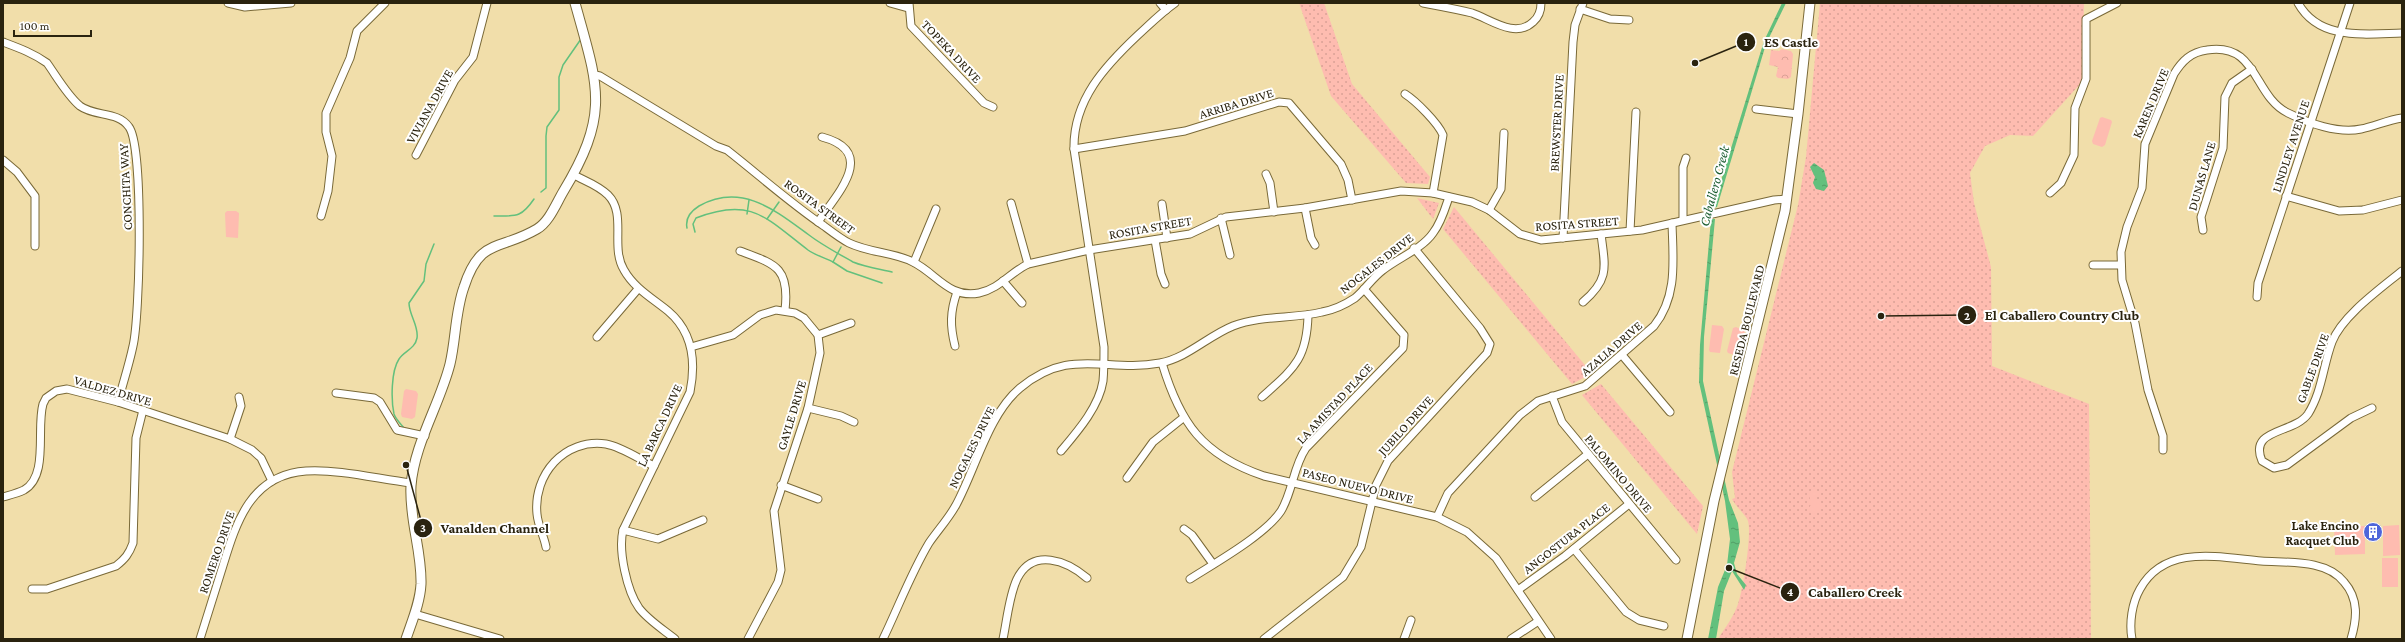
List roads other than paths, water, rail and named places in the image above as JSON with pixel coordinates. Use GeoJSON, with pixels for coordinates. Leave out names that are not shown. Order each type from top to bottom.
{"type":"FeatureCollection","features":[{"type":"Feature","properties":{"kind":"main road"},"geometry":{"type":"LineString","coordinates":[[406,639],[415,614],[420,592],[421,578],[412,509],[411,483],[425,436],[450,364],[460,304],[471,267],[478,257],[487,249],[542,226],[574,175],[586,149],[593,125],[596,95],[595,75],[575,3]]}},
{"type":"Feature","properties":{"kind":"main road","name":"RESEDA BOULEVARD"},"geometry":{"type":"LineString","coordinates":[[1688,639],[1721,472],[1776,254],[1787,199],[1810,3]]}},
{"type":"Feature","properties":{"kind":"street"},"geometry":{"type":"LineString","coordinates":[[228,3],[246,6],[291,3]]}},
{"type":"Feature","properties":{"kind":"street"},"geometry":{"type":"LineString","coordinates":[[321,216],[327,198],[332,156],[326,132],[326,113],[350,58],[357,31],[385,3]]}},
{"type":"Feature","properties":{"kind":"street","name":"VIVIANA DRIVE"},"geometry":{"type":"LineString","coordinates":[[416,155],[454,80],[473,57],[487,3]]}},
{"type":"Feature","properties":{"kind":"street"},"geometry":{"type":"LineString","coordinates":[[890,3],[909,6]]}},
{"type":"Feature","properties":{"kind":"street"},"geometry":{"type":"LineString","coordinates":[[1160,3],[1166,10]]}},
{"type":"Feature","properties":{"kind":"street"},"geometry":{"type":"LineString","coordinates":[[1061,451],[1094,405],[1103,382],[1104,363],[1104,347],[1074,149],[1074,132],[1079,115],[1098,77],[1111,61],[1175,3]]}},
{"type":"Feature","properties":{"kind":"street"},"geometry":{"type":"LineString","coordinates":[[1423,3],[1468,12],[1513,28],[1523,28],[1537,18],[1541,3]]}},
{"type":"Feature","properties":{"kind":"street"},"geometry":{"type":"LineString","coordinates":[[2050,193],[2061,183],[2074,155],[2074,112],[2085,83],[2086,21],[2088,18],[2117,3]]}},
{"type":"Feature","properties":{"kind":"street"},"geometry":{"type":"LineString","coordinates":[[2298,3],[2303,12],[2315,23],[2340,33],[2402,34]]}},
{"type":"Feature","properties":{"kind":"street","name":"LINDLEY AVENUE"},"geometry":{"type":"LineString","coordinates":[[2257,296],[2258,283],[2350,3]]}},
{"type":"Feature","properties":{"kind":"street","name":"TOPEKA DRIVE"},"geometry":{"type":"LineString","coordinates":[[909,6],[911,26],[984,103],[993,107]]}},
{"type":"Feature","properties":{"kind":"street","name":"BREWSTER DRIVE"},"geometry":{"type":"LineString","coordinates":[[1563,238],[1575,25],[1582,6],[1610,19],[1629,20]]}},
{"type":"Feature","properties":{"kind":"street","name":"CONCHITA WAY"},"geometry":{"type":"LineString","coordinates":[[3,42],[31,52],[40,58],[47,63],[81,106],[126,122],[134,135],[137,151],[140,236],[134,346],[118,402]]}},
{"type":"Feature","properties":{"kind":"street","name":"KAREN DRIVE"},"geometry":{"type":"LineString","coordinates":[[2163,450],[2163,436],[2148,390],[2135,322],[2122,280],[2121,265],[2123,240],[2142,188],[2145,144],[2174,74],[2180,64],[2190,55],[2214,49],[2236,54],[2252,69],[2278,107],[2311,122],[2349,131],[2402,118]]}},
{"type":"Feature","properties":{"kind":"street","name":"DUNAS LANE"},"geometry":{"type":"LineString","coordinates":[[2203,230],[2201,217],[2223,148],[2225,97],[2232,83],[2252,69]]}},
{"type":"Feature","properties":{"kind":"street","name":"ROSITA STREET"},"geometry":{"type":"LineString","coordinates":[[595,75],[600,76],[716,146],[727,150],[818,222],[848,243],[864,249],[914,262],[944,286],[957,292],[978,293],[1003,281],[1019,268],[1028,264],[1089,250],[1196,232],[1220,218],[1305,208],[1401,191],[1433,193],[1472,202],[1489,210],[1520,234],[1532,239],[1563,238],[1630,231],[1774,200],[1787,199]]}},
{"type":"Feature","properties":{"kind":"street"},"geometry":{"type":"LineString","coordinates":[[1405,94],[1412,98],[1438,127],[1443,135],[1433,193]]}},
{"type":"Feature","properties":{"kind":"street","name":"ARRIBA DRIVE"},"geometry":{"type":"LineString","coordinates":[[1074,149],[1185,131],[1279,102],[1288,102],[1341,164],[1348,180],[1352,200]]}},
{"type":"Feature","properties":{"kind":"street"},"geometry":{"type":"LineString","coordinates":[[1756,109],[1798,114]]}},
{"type":"Feature","properties":{"kind":"street"},"geometry":{"type":"LineString","coordinates":[[1630,231],[1636,112]]}},
{"type":"Feature","properties":{"kind":"street"},"geometry":{"type":"LineString","coordinates":[[1489,210],[1501,189],[1504,133]]}},
{"type":"Feature","properties":{"kind":"street"},"geometry":{"type":"LineString","coordinates":[[818,222],[849,177],[851,165],[848,155],[842,147],[832,140],[822,137]]}},
{"type":"Feature","properties":{"kind":"street"},"geometry":{"type":"LineString","coordinates":[[1683,220],[1683,167],[1686,158]]}},
{"type":"Feature","properties":{"kind":"street"},"geometry":{"type":"LineString","coordinates":[[3,160],[17,172],[35,196],[35,246]]}},
{"type":"Feature","properties":{"kind":"street"},"geometry":{"type":"LineString","coordinates":[[1266,174],[1270,183],[1274,212]]}},
{"type":"Feature","properties":{"kind":"street","name":"LA BARCA DRIVE"},"geometry":{"type":"LineString","coordinates":[[574,175],[598,187],[608,195],[617,209],[617,251],[623,269],[638,289],[669,312],[680,324],[691,347],[693,377],[690,392],[623,530],[620,542],[621,554],[634,598],[640,609],[675,639]]}},
{"type":"Feature","properties":{"kind":"street"},"geometry":{"type":"LineString","coordinates":[[2286,196],[2339,211],[2363,210],[2402,200]]}},
{"type":"Feature","properties":{"kind":"street","name":"NOGALES DRIVE"},"geometry":{"type":"LineString","coordinates":[[883,639],[924,552],[956,506],[996,418],[1006,402],[1020,388],[1050,370],[1072,364],[1104,363],[1145,365],[1162,363],[1185,354],[1223,331],[1250,320],[1325,312],[1354,298],[1381,271],[1434,232],[1449,197]]}},
{"type":"Feature","properties":{"kind":"street"},"geometry":{"type":"LineString","coordinates":[[1012,203],[1028,264]]}},
{"type":"Feature","properties":{"kind":"street"},"geometry":{"type":"LineString","coordinates":[[1162,204],[1167,238]]}},
{"type":"Feature","properties":{"kind":"street"},"geometry":{"type":"LineString","coordinates":[[1305,208],[1311,238],[1315,245]]}},
{"type":"Feature","properties":{"kind":"street"},"geometry":{"type":"LineString","coordinates":[[914,262],[936,209]]}},
{"type":"Feature","properties":{"kind":"street"},"geometry":{"type":"LineString","coordinates":[[1220,218],[1230,255]]}},
{"type":"Feature","properties":{"kind":"street","name":"AZALIA DRIVE"},"geometry":{"type":"LineString","coordinates":[[1437,517],[1448,493],[1520,415],[1538,401],[1585,386],[1654,326],[1669,300],[1672,287],[1672,223]]}},
{"type":"Feature","properties":{"kind":"street"},"geometry":{"type":"LineString","coordinates":[[1583,302],[1595,291],[1604,276],[1601,234]]}},
{"type":"Feature","properties":{"kind":"street"},"geometry":{"type":"LineString","coordinates":[[1155,240],[1161,274],[1165,284]]}},
{"type":"Feature","properties":{"kind":"street","name":"JUBILO DRIVE"},"geometry":{"type":"LineString","coordinates":[[1264,639],[1343,576],[1361,547],[1371,501],[1381,473],[1388,461],[1487,353],[1490,344],[1480,328],[1414,248]]}},
{"type":"Feature","properties":{"kind":"street"},"geometry":{"type":"LineString","coordinates":[[740,251],[766,260],[776,267],[784,277],[787,292],[785,310]]}},
{"type":"Feature","properties":{"kind":"street"},"geometry":{"type":"LineString","coordinates":[[2093,266],[2121,265]]}},
{"type":"Feature","properties":{"kind":"street","name":"GABLE DRIVE"},"geometry":{"type":"LineString","coordinates":[[2372,408],[2351,418],[2287,465],[2274,468],[2262,461],[2259,447],[2262,440],[2268,435],[2297,424],[2308,414],[2317,397],[2329,350],[2339,330],[2364,303],[2402,271]]}},
{"type":"Feature","properties":{"kind":"street"},"geometry":{"type":"LineString","coordinates":[[1003,281],[1022,304]]}},
{"type":"Feature","properties":{"kind":"street"},"geometry":{"type":"LineString","coordinates":[[597,337],[638,289]]}},
{"type":"Feature","properties":{"kind":"street","name":"LA AMISTAD PLACE"},"geometry":{"type":"LineString","coordinates":[[1190,579],[1263,529],[1274,519],[1286,501],[1297,464],[1306,448],[1404,346],[1404,335],[1364,289]]}},
{"type":"Feature","properties":{"kind":"street"},"geometry":{"type":"LineString","coordinates":[[955,346],[950,328],[951,309],[957,292]]}},
{"type":"Feature","properties":{"kind":"street"},"geometry":{"type":"LineString","coordinates":[[691,347],[733,335],[768,311],[785,310],[804,318],[818,335],[851,324]]}},
{"type":"Feature","properties":{"kind":"street"},"geometry":{"type":"LineString","coordinates":[[1262,397],[1292,370],[1303,354],[1308,315]]}},
{"type":"Feature","properties":{"kind":"street","name":"GAYLE DRIVE"},"geometry":{"type":"LineString","coordinates":[[748,639],[778,582],[780,570],[774,511],[781,485],[808,408],[820,353],[818,335]]}},
{"type":"Feature","properties":{"kind":"street"},"geometry":{"type":"LineString","coordinates":[[1622,355],[1670,412]]}},
{"type":"Feature","properties":{"kind":"street","name":"PASEO NUEVO DRIVE"},"geometry":{"type":"LineString","coordinates":[[1162,363],[1170,391],[1183,418],[1210,448],[1242,468],[1264,476],[1437,517],[1467,532],[1484,546],[1518,590],[1538,622],[1551,639]]}},
{"type":"Feature","properties":{"kind":"street","name":"VALDEZ DRIVE"},"geometry":{"type":"LineString","coordinates":[[3,497],[24,490],[37,474],[39,464],[41,411],[46,398],[59,390],[67,389],[118,402],[230,439],[252,450],[260,458],[272,481]]}},
{"type":"Feature","properties":{"kind":"street"},"geometry":{"type":"LineString","coordinates":[[336,393],[374,398],[380,402],[397,430],[425,436]]}},
{"type":"Feature","properties":{"kind":"street","name":"PALOMINO DRIVE"},"geometry":{"type":"LineString","coordinates":[[1552,396],[1562,422],[1676,560]]}},
{"type":"Feature","properties":{"kind":"street"},"geometry":{"type":"LineString","coordinates":[[230,439],[241,406],[239,397]]}},
{"type":"Feature","properties":{"kind":"street"},"geometry":{"type":"LineString","coordinates":[[808,408],[841,416],[854,422]]}},
{"type":"Feature","properties":{"kind":"street"},"geometry":{"type":"LineString","coordinates":[[32,589],[47,589],[116,566],[128,556],[133,543],[136,438],[143,410]]}},
{"type":"Feature","properties":{"kind":"street"},"geometry":{"type":"LineString","coordinates":[[1127,478],[1153,442],[1183,418]]}},
{"type":"Feature","properties":{"kind":"street"},"geometry":{"type":"LineString","coordinates":[[546,547],[538,525],[536,505],[539,488],[545,473],[555,460],[572,448],[598,444],[613,446],[654,466]]}},
{"type":"Feature","properties":{"kind":"street"},"geometry":{"type":"LineString","coordinates":[[1535,497],[1588,454]]}},
{"type":"Feature","properties":{"kind":"street","name":"ROMERO DRIVE"},"geometry":{"type":"LineString","coordinates":[[200,639],[232,533],[242,511],[255,494],[272,481],[304,472],[320,472],[411,483]]}},
{"type":"Feature","properties":{"kind":"street"},"geometry":{"type":"LineString","coordinates":[[781,485],[818,499]]}},
{"type":"Feature","properties":{"kind":"street","name":"ANGOSTURA PLACE"},"geometry":{"type":"LineString","coordinates":[[1518,590],[1574,549],[1629,504]]}},
{"type":"Feature","properties":{"kind":"street"},"geometry":{"type":"LineString","coordinates":[[623,530],[639,536],[658,539],[703,520]]}},
{"type":"Feature","properties":{"kind":"street"},"geometry":{"type":"LineString","coordinates":[[1184,529],[1192,535],[1213,564]]}},
{"type":"Feature","properties":{"kind":"street"},"geometry":{"type":"LineString","coordinates":[[1574,549],[1626,612],[1639,620],[1664,626]]}},
{"type":"Feature","properties":{"kind":"street"},"geometry":{"type":"LineString","coordinates":[[2132,639],[2133,602],[2144,581],[2159,566],[2168,561],[2198,556],[2310,564],[2333,572],[2344,582],[2356,605],[2357,618],[2351,639]]}},
{"type":"Feature","properties":{"kind":"street"},"geometry":{"type":"LineString","coordinates":[[1003,639],[1016,580],[1027,566],[1045,559],[1060,561],[1077,570],[1087,578]]}},
{"type":"Feature","properties":{"kind":"street"},"geometry":{"type":"LineString","coordinates":[[415,614],[500,639]]}},
{"type":"Feature","properties":{"kind":"street"},"geometry":{"type":"LineString","coordinates":[[1404,639],[1411,620]]}},
{"type":"Feature","properties":{"kind":"street"},"geometry":{"type":"LineString","coordinates":[[1511,639],[1538,622]]}},
{"type":"Feature","properties":{"kind":"water"},"geometry":{"type":"Polygon","coordinates":[[[1782,3],[1786,3],[1766,44],[1717,207],[1713,208],[1712,204],[1720,184],[1764,41],[1782,3]]]}},
{"type":"Feature","properties":{"kind":"water"},"geometry":{"type":"Polygon","coordinates":[[[1814,163],[1824,170],[1828,186],[1824,191],[1816,189],[1813,183],[1815,177],[1810,167],[1814,163]]]}},
{"type":"Feature","properties":{"kind":"water"},"geometry":{"type":"Polygon","coordinates":[[[1711,219],[1715,219],[1704,337],[1703,381],[1729,500],[1738,523],[1740,542],[1734,563],[1737,574],[1746,585],[1744,590],[1732,571],[1724,591],[1716,639],[1708,639],[1718,587],[1727,565],[1730,539],[1725,501],[1699,382],[1700,345],[1711,219]]]}},
{"type":"Feature","properties":{"kind":"waterway"},"geometry":{"type":"LineString","coordinates":[[541,192],[546,188],[547,127],[559,110],[559,77],[563,65],[581,39]]}},
{"type":"Feature","properties":{"kind":"waterway"},"geometry":{"type":"LineString","coordinates":[[687,228],[689,215],[699,206],[715,199],[730,197],[744,198],[758,202],[771,209],[819,242],[853,262],[867,267],[892,272]]}},
{"type":"Feature","properties":{"kind":"waterway"},"geometry":{"type":"LineString","coordinates":[[494,216],[517,215],[525,210],[534,199]]}},
{"type":"Feature","properties":{"kind":"waterway"},"geometry":{"type":"LineString","coordinates":[[747,214],[749,200]]}},
{"type":"Feature","properties":{"kind":"waterway"},"geometry":{"type":"LineString","coordinates":[[767,219],[779,202]]}},
{"type":"Feature","properties":{"kind":"waterway"},"geometry":{"type":"LineString","coordinates":[[695,232],[693,224],[696,218],[731,209],[745,210],[758,214],[769,220],[808,250],[833,262],[841,247]]}},
{"type":"Feature","properties":{"kind":"waterway"},"geometry":{"type":"LineString","coordinates":[[405,429],[394,414],[392,401],[394,371],[401,356],[416,342],[417,329],[409,303],[424,281],[426,264],[434,244]]}},
{"type":"Feature","properties":{"kind":"waterway"},"geometry":{"type":"LineString","coordinates":[[833,262],[847,271],[882,283]]}},
{"type":"Feature","properties":{"kind":"place","name":"ES Castle"},"geometry":{"type":"Point","coordinates":[1695,63]}},
{"type":"Feature","properties":{"kind":"place","name":"El Caballero Country Club"},"geometry":{"type":"Point","coordinates":[1881,316]}},
{"type":"Feature","properties":{"kind":"place","name":"Vanalden Channel"},"geometry":{"type":"Point","coordinates":[406,465]}},
{"type":"Feature","properties":{"kind":"place","name":"Lake Encino Racquet Club"},"geometry":{"type":"Point","coordinates":[2373,532]}},
{"type":"Feature","properties":{"kind":"place","name":"Caballero Creek"},"geometry":{"type":"Point","coordinates":[1729,568]}}]}
